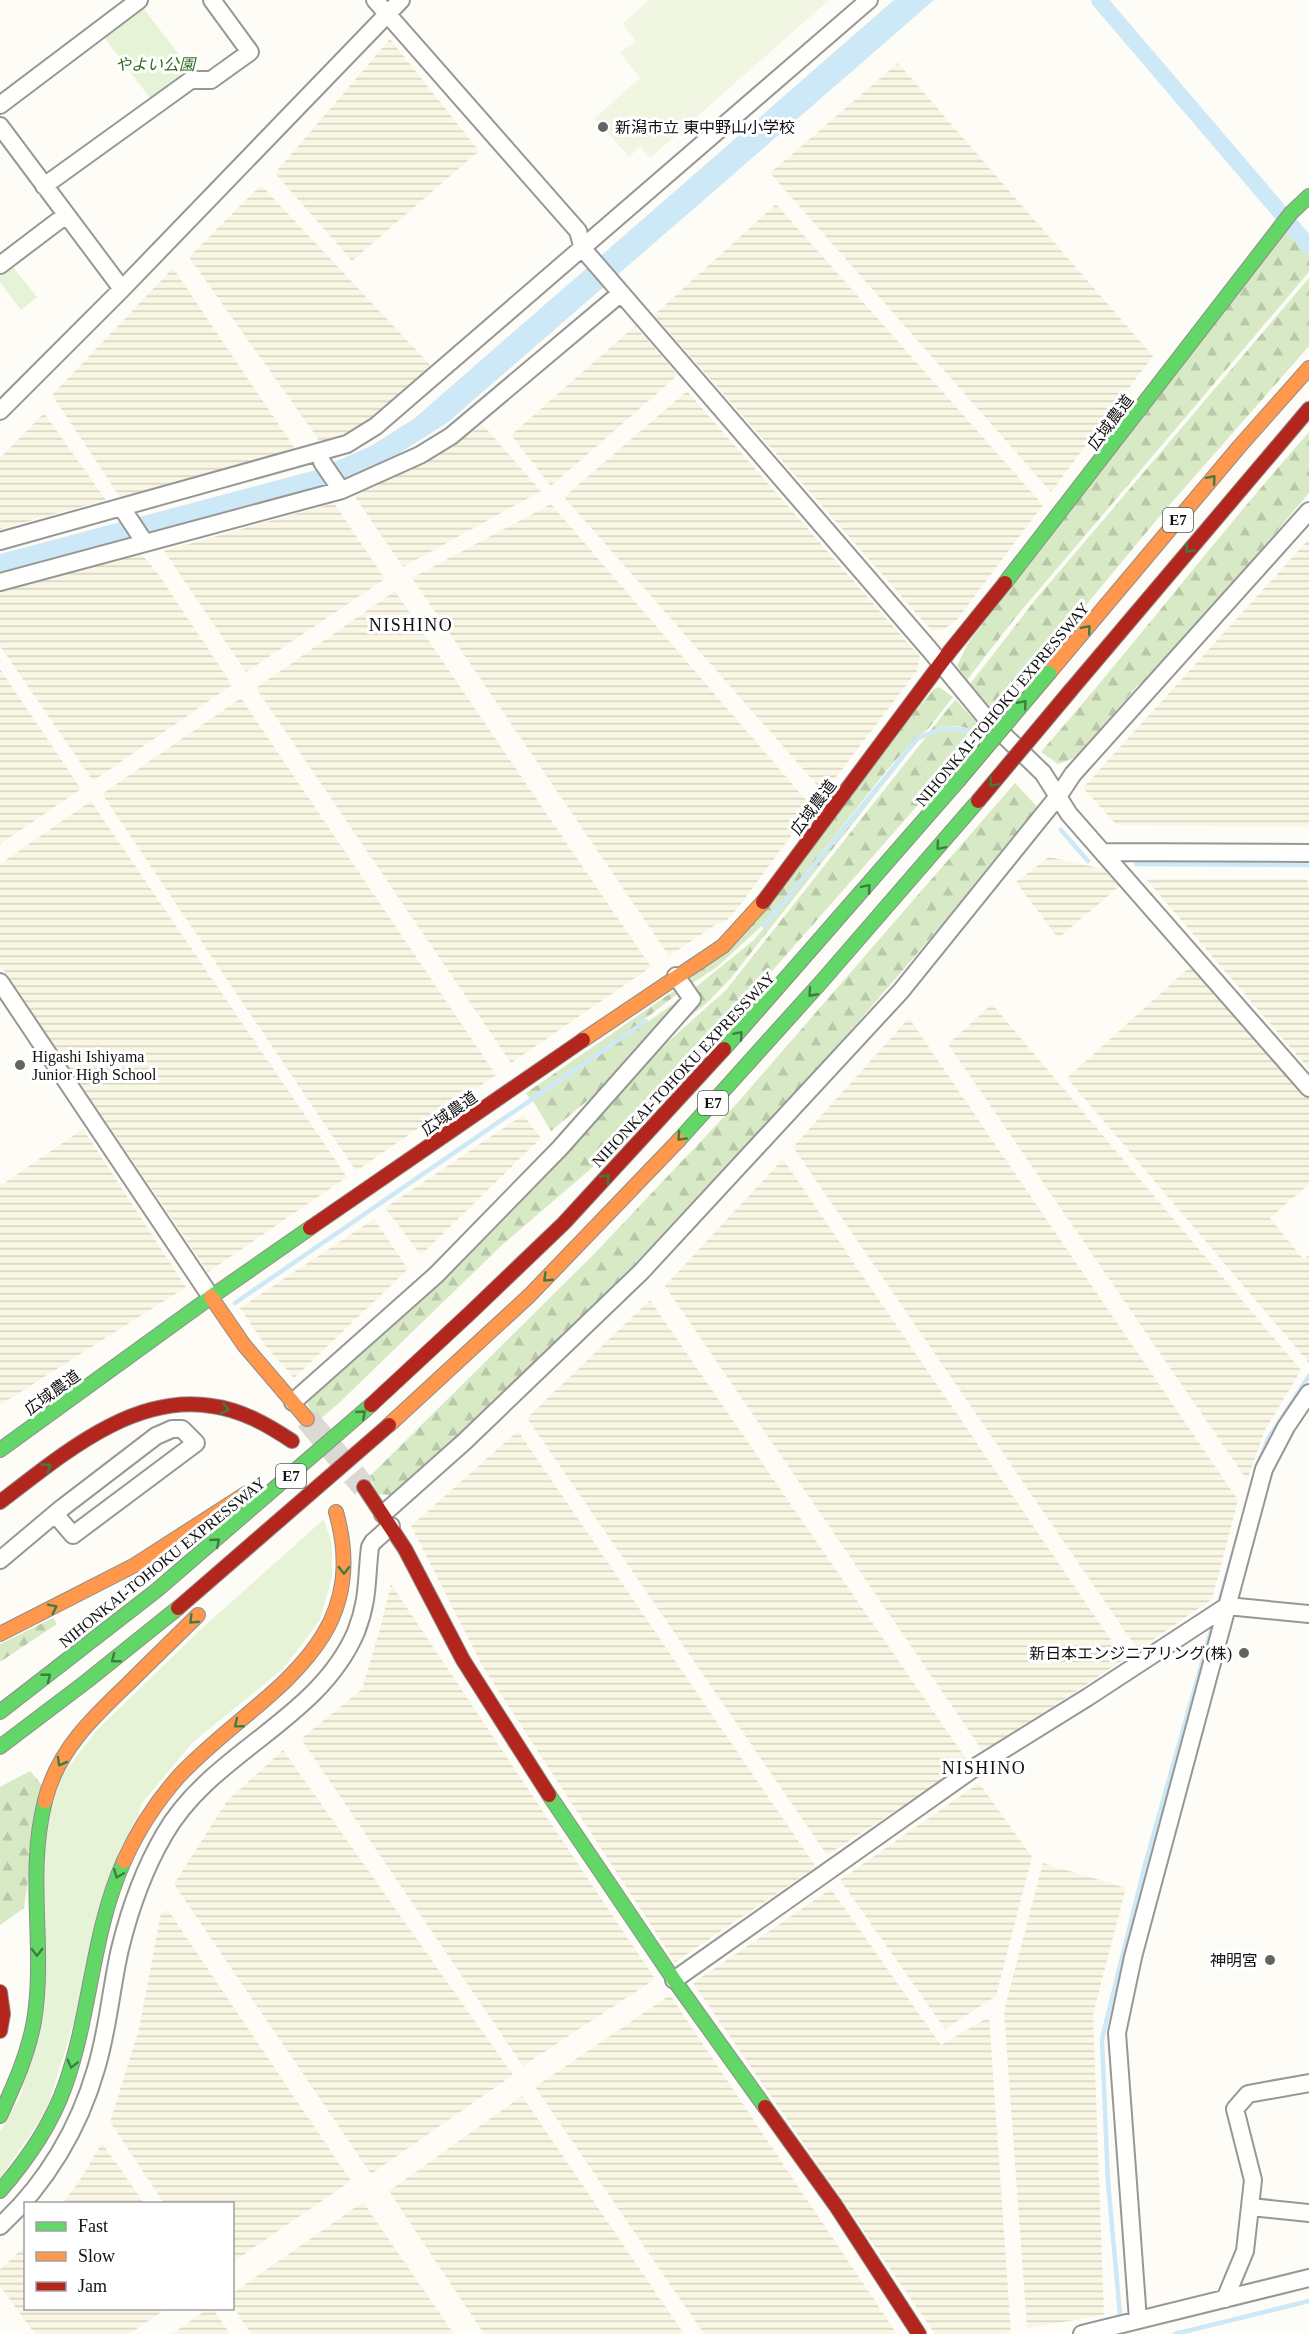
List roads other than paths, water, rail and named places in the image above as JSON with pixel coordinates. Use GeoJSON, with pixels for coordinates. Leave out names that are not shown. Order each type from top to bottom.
{"type":"FeatureCollection","features":[{"type":"Feature","properties":{"kind":"main road","name":"広域農道"},"geometry":{"type":"LineString","coordinates":[[0,1450],[211,1297],[676,976],[723,946],[756,911],[941,664],[1048,530],[1291,213],[1309,196]]}},
{"type":"Feature","properties":{"kind":"main road","name":"NIHONKAI-TOHOKU EXPRESSWAY"},"geometry":{"type":"LineString","coordinates":[[0,1712],[210,1548],[407,1374],[566,1221],[729,1046],[845,914],[1239,447],[1309,368]]}},
{"type":"Feature","properties":{"kind":"main road","name":"E7"},"geometry":{"type":"LineString","coordinates":[[0,1747],[228,1568],[430,1389],[555,1271],[650,1172],[859,941],[1309,409]]}},
{"type":"Feature","properties":{"kind":"main road"},"geometry":{"type":"LineString","coordinates":[[0,1634],[135,1565],[251,1490],[399,1363],[477,1292],[566,1221]]}},
{"type":"Feature","properties":{"kind":"main road","name":"広域農道"},"geometry":{"type":"LineString","coordinates":[[10,1425],[211,1297]]}},
{"type":"Feature","properties":{"kind":"main road"},"geometry":{"type":"LineString","coordinates":[[211,1297],[244,1345],[307,1419]]}},
{"type":"Feature","properties":{"kind":"main road"},"geometry":{"type":"LineString","coordinates":[[254,1561],[430,1389]]}},
{"type":"Feature","properties":{"kind":"main road"},"geometry":{"type":"LineString","coordinates":[[0,1502],[91,1435],[121,1419],[159,1407],[180,1404],[230,1410],[258,1421],[292,1441]]}},
{"type":"Feature","properties":{"kind":"main road"},"geometry":{"type":"LineString","coordinates":[[364,1487],[387,1520],[490,1706],[674,1980],[836,2206],[919,2334]]}},
{"type":"Feature","properties":{"kind":"main road"},"geometry":{"type":"LineString","coordinates":[[0,2191],[36,2144],[56,2107],[70,2072],[101,1928],[115,1881],[131,1843],[153,1807],[179,1775],[282,1688],[309,1660],[326,1634],[339,1605],[344,1579],[344,1546],[336,1512]]}},
{"type":"Feature","properties":{"kind":"main road"},"geometry":{"type":"LineString","coordinates":[[0,2116],[21,2070],[34,2021],[37,1976],[35,1866],[38,1828],[48,1787],[60,1760],[85,1725],[212,1602]]}},
{"type":"Feature","properties":{"kind":"main road"},"geometry":{"type":"LineString","coordinates":[[0,1992],[3,2014],[0,2031]]}},
{"type":"Feature","properties":{"kind":"street"},"geometry":{"type":"LineString","coordinates":[[0,105],[139,0]]}},
{"type":"Feature","properties":{"kind":"street"},"geometry":{"type":"LineString","coordinates":[[44,186],[191,80],[211,80],[250,52],[212,0]]}},
{"type":"Feature","properties":{"kind":"street"},"geometry":{"type":"LineString","coordinates":[[375,0],[578,231],[586,253],[986,718],[1043,773],[1069,814],[1309,1088]]}},
{"type":"Feature","properties":{"kind":"street"},"geometry":{"type":"LineString","coordinates":[[0,411],[122,289],[401,0]]}},
{"type":"Feature","properties":{"kind":"street"},"geometry":{"type":"LineString","coordinates":[[0,540],[124,512],[347,444],[376,426],[586,253],[867,5]]}},
{"type":"Feature","properties":{"kind":"street"},"geometry":{"type":"LineString","coordinates":[[3,136],[122,289]]}},
{"type":"Feature","properties":{"kind":"street"},"geometry":{"type":"LineString","coordinates":[[0,264],[66,215]]}},
{"type":"Feature","properties":{"kind":"street"},"geometry":{"type":"LineString","coordinates":[[0,582],[144,540],[342,490],[420,454],[451,436],[619,290]]}},
{"type":"Feature","properties":{"kind":"street"},"geometry":{"type":"LineString","coordinates":[[322,462],[339,487]]}},
{"type":"Feature","properties":{"kind":"street"},"geometry":{"type":"LineString","coordinates":[[0,2226],[14,2213],[40,2181],[63,2148],[81,2112],[96,2069],[120,1950],[132,1905],[145,1870],[165,1832],[193,1797],[224,1766],[299,1706],[333,1670],[355,1633],[368,1592],[370,1547],[387,1520],[464,1442],[641,1272],[902,991],[1059,795],[1073,774],[1309,511]]}},
{"type":"Feature","properties":{"kind":"street"},"geometry":{"type":"LineString","coordinates":[[124,512],[144,540]]}},
{"type":"Feature","properties":{"kind":"street"},"geometry":{"type":"LineString","coordinates":[[1103,852],[1309,853]]}},
{"type":"Feature","properties":{"kind":"street"},"geometry":{"type":"LineString","coordinates":[[293,1402],[436,1275],[560,1148],[692,999],[676,976]]}},
{"type":"Feature","properties":{"kind":"street"},"geometry":{"type":"LineString","coordinates":[[0,982],[211,1297]]}},
{"type":"Feature","properties":{"kind":"street"},"geometry":{"type":"LineString","coordinates":[[1126,2326],[1117,2033],[1133,1957],[1264,1469],[1286,1427],[1309,1393]]}},
{"type":"Feature","properties":{"kind":"street"},"geometry":{"type":"LineString","coordinates":[[0,1560],[55,1514],[156,1436],[172,1429],[182,1429],[196,1443],[73,1535],[55,1514]]}},
{"type":"Feature","properties":{"kind":"street"},"geometry":{"type":"LineString","coordinates":[[674,1980],[978,1766],[1227,1606],[1309,1614]]}},
{"type":"Feature","properties":{"kind":"street"},"geometry":{"type":"LineString","coordinates":[[1225,2299],[1245,2251],[1253,2180],[1234,2109],[1248,2094],[1309,2083]]}},
{"type":"Feature","properties":{"kind":"street"},"geometry":{"type":"LineString","coordinates":[[1251,2207],[1309,2213]]}},
{"type":"Feature","properties":{"kind":"street"},"geometry":{"type":"LineString","coordinates":[[1082,2334],[1126,2326],[1309,2278]]}},
{"type":"Feature","properties":{"kind":"water"},"geometry":{"type":"Polygon","coordinates":[[[894,0],[934,0],[447,423],[387,461],[328,488],[0,575],[0,554],[316,470],[371,446],[415,418],[894,0]]]}},
{"type":"Feature","properties":{"kind":"waterway"},"geometry":{"type":"LineString","coordinates":[[1099,0],[1309,246]]}},
{"type":"Feature","properties":{"kind":"waterway"},"geometry":{"type":"LineString","coordinates":[[764,926],[917,739],[945,729],[975,732]]}},
{"type":"Feature","properties":{"kind":"waterway"},"geometry":{"type":"LineString","coordinates":[[1061,830],[1088,861]]}},
{"type":"Feature","properties":{"kind":"waterway"},"geometry":{"type":"LineString","coordinates":[[1136,864],[1309,865]]}},
{"type":"Feature","properties":{"kind":"waterway"},"geometry":{"type":"LineString","coordinates":[[235,1303],[646,1021]]}},
{"type":"Feature","properties":{"kind":"waterway"},"geometry":{"type":"LineString","coordinates":[[1258,1464],[1268,1439],[1309,1376]]}},
{"type":"Feature","properties":{"kind":"waterway"},"geometry":{"type":"LineString","coordinates":[[1218,1606],[1238,1536]]}},
{"type":"Feature","properties":{"kind":"waterway"},"geometry":{"type":"LineString","coordinates":[[1120,2315],[1108,2182],[1102,2039],[1145,1865],[1214,1620]]}},
{"type":"Feature","properties":{"kind":"waterway"},"geometry":{"type":"LineString","coordinates":[[1175,2334],[1309,2301]]}},
{"type":"Feature","properties":{"kind":"tunnel"},"geometry":{"type":"LineString","coordinates":[[307,1419],[364,1487]]}},
{"type":"Feature","properties":{"kind":"place","name":"新潟市立 東中野山小学校"},"geometry":{"type":"Point","coordinates":[603,127]}},
{"type":"Feature","properties":{"kind":"place","name":"Higashi Ishiyama Junior High School"},"geometry":{"type":"Point","coordinates":[20,1065]}},
{"type":"Feature","properties":{"kind":"place","name":"新日本エンジニアリング(株)"},"geometry":{"type":"Point","coordinates":[1244,1653]}},
{"type":"Feature","properties":{"kind":"place","name":"神明宮"},"geometry":{"type":"Point","coordinates":[1270,1960]}},
{"type":"Feature","properties":{"kind":"district","name":"NISHINO"},"geometry":{"type":"Point","coordinates":[411,625]}},
{"type":"Feature","properties":{"kind":"district","name":"NISHINO"},"geometry":{"type":"Point","coordinates":[984,1768]}},
{"type":"Feature","properties":{"kind":"park label","name":"やよい公園"},"geometry":{"type":"Point","coordinates":[155,64]}}]}
